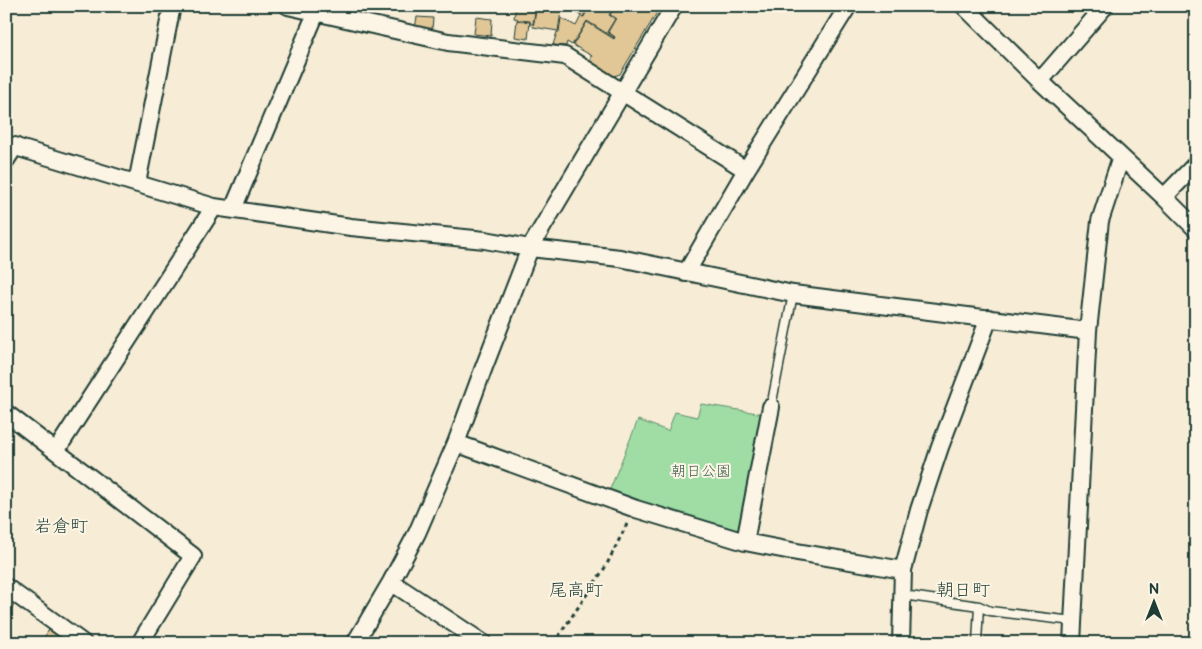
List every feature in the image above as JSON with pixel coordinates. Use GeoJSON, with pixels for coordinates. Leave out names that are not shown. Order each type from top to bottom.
{"type":"FeatureCollection","features":[{"type":"Feature","properties":{"kind":"street"},"geometry":{"type":"LineString","coordinates":[[137,183],[172,6]]}},
{"type":"Feature","properties":{"kind":"street"},"geometry":{"type":"LineString","coordinates":[[288,6],[448,42],[565,56],[746,170]]}},
{"type":"Feature","properties":{"kind":"street"},"geometry":{"type":"LineString","coordinates":[[355,643],[417,533],[456,443],[530,248],[674,6]]}},
{"type":"Feature","properties":{"kind":"street"},"geometry":{"type":"LineString","coordinates":[[686,272],[746,170],[848,6]]}},
{"type":"Feature","properties":{"kind":"street"},"geometry":{"type":"LineString","coordinates":[[964,6],[1196,229]]}},
{"type":"Feature","properties":{"kind":"street"},"geometry":{"type":"LineString","coordinates":[[1040,81],[1105,6]]}},
{"type":"Feature","properties":{"kind":"street"},"geometry":{"type":"LineString","coordinates":[[233,210],[316,13]]}},
{"type":"Feature","properties":{"kind":"street"},"geometry":{"type":"LineString","coordinates":[[9,150],[137,183],[214,207],[351,227],[484,240],[530,248],[620,258],[793,294],[1088,331]]}},
{"type":"Feature","properties":{"kind":"street"},"geometry":{"type":"LineString","coordinates":[[1072,643],[1088,331],[1100,221],[1121,157]]}},
{"type":"Feature","properties":{"kind":"street"},"geometry":{"type":"LineString","coordinates":[[1164,197],[1196,164]]}},
{"type":"Feature","properties":{"kind":"street"},"geometry":{"type":"LineString","coordinates":[[56,451],[214,207]]}},
{"type":"Feature","properties":{"kind":"street"},"geometry":{"type":"LineString","coordinates":[[901,643],[902,570],[940,447],[989,318]]}},
{"type":"Feature","properties":{"kind":"street"},"geometry":{"type":"LineString","coordinates":[[745,542],[771,407]]}},
{"type":"Feature","properties":{"kind":"street"},"geometry":{"type":"LineString","coordinates":[[6,413],[193,556],[140,643]]}},
{"type":"Feature","properties":{"kind":"street"},"geometry":{"type":"LineString","coordinates":[[456,443],[636,509],[745,542],[902,570]]}},
{"type":"Feature","properties":{"kind":"street"},"geometry":{"type":"LineString","coordinates":[[391,582],[483,643]]}},
{"type":"Feature","properties":{"kind":"street"},"geometry":{"type":"LineString","coordinates":[[6,587],[83,643]]}},
{"type":"Feature","properties":{"kind":"lane"},"geometry":{"type":"LineString","coordinates":[[771,407],[793,294]]}},
{"type":"Feature","properties":{"kind":"lane"},"geometry":{"type":"LineString","coordinates":[[903,595],[979,606],[990,611],[1073,621]]}},
{"type":"Feature","properties":{"kind":"lane"},"geometry":{"type":"LineString","coordinates":[[977,643],[979,606]]}},
{"type":"Feature","properties":{"kind":"path"},"geometry":{"type":"LineString","coordinates":[[554,643],[606,566],[636,509]]}},
{"type":"Feature","properties":{"kind":"green space","name":"朝日公園"},"geometry":{"type":"Polygon","coordinates":[[[701,404],[764,414],[743,530],[736,536],[608,494],[638,420],[668,431],[675,412],[697,417],[701,404]]]}},
{"type":"Feature","properties":{"kind":"building"},"geometry":{"type":"Polygon","coordinates":[[[516,6],[536,6],[533,24],[530,24],[530,21],[514,18],[516,6]]]}},
{"type":"Feature","properties":{"kind":"building"},"geometry":{"type":"Polygon","coordinates":[[[537,6],[562,6],[558,31],[533,27],[537,6]]]}},
{"type":"Feature","properties":{"kind":"building"},"geometry":{"type":"Polygon","coordinates":[[[569,6],[588,6],[583,17],[568,8],[569,6]]]}},
{"type":"Feature","properties":{"kind":"building"},"geometry":{"type":"Polygon","coordinates":[[[592,6],[614,7],[609,15],[615,19],[607,32],[614,38],[587,21],[572,45],[567,42],[566,46],[553,45],[557,32],[559,32],[561,18],[576,26],[581,16],[584,17],[588,8],[590,9],[592,6]]]}},
{"type":"Feature","properties":{"kind":"building"},"geometry":{"type":"Polygon","coordinates":[[[615,6],[661,6],[620,74],[614,76],[589,61],[592,56],[573,45],[587,22],[614,39],[615,37],[608,32],[616,18],[610,15],[615,6]]]}},
{"type":"Feature","properties":{"kind":"building"},"geometry":{"type":"Polygon","coordinates":[[[417,17],[433,18],[432,30],[415,28],[417,17]]]}},
{"type":"Feature","properties":{"kind":"building"},"geometry":{"type":"Polygon","coordinates":[[[476,17],[492,19],[491,36],[474,34],[476,17]]]}},
{"type":"Feature","properties":{"kind":"building"},"geometry":{"type":"Polygon","coordinates":[[[517,20],[530,22],[528,39],[515,37],[517,20]]]}},
{"type":"Feature","properties":{"kind":"building"},"geometry":{"type":"Polygon","coordinates":[[[6,598],[15,604],[6,616],[6,598]]]}},
{"type":"Feature","properties":{"kind":"building"},"geometry":{"type":"Polygon","coordinates":[[[49,630],[61,638],[58,643],[40,643],[49,630]]]}},
{"type":"Feature","properties":{"kind":"district","name":"岩倉町"},"geometry":{"type":"Point","coordinates":[61,526]}},
{"type":"Feature","properties":{"kind":"district","name":"尾高町"},"geometry":{"type":"Point","coordinates":[576,590]}},
{"type":"Feature","properties":{"kind":"district","name":"朝日町"},"geometry":{"type":"Point","coordinates":[963,590]}}]}
